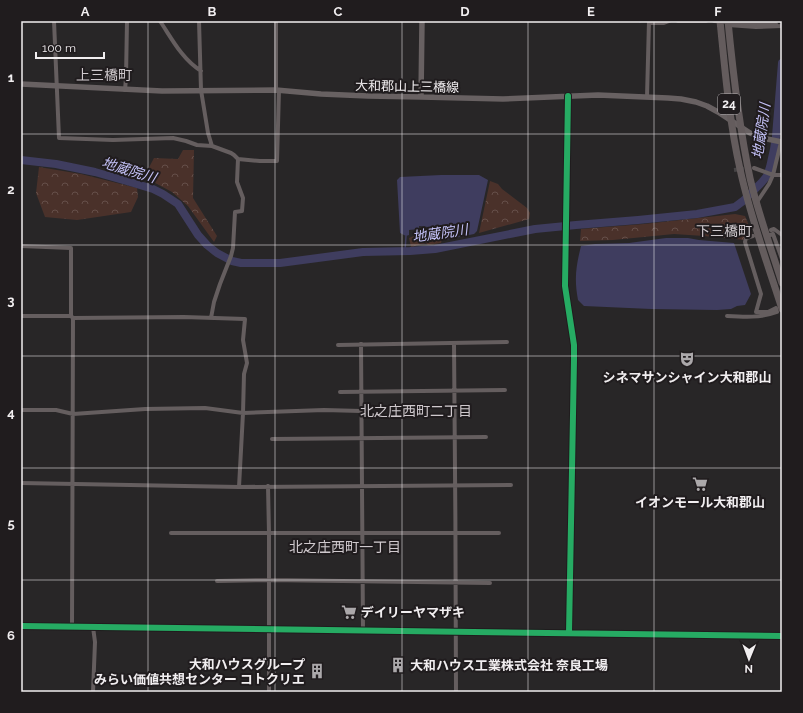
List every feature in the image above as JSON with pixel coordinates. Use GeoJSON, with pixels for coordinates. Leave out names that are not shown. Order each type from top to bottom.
{"type":"FeatureCollection","features":[{"type":"Feature","properties":{"kind":"highway","name":"24"},"geometry":{"type":"LineString","coordinates":[[720,21],[731,120],[744,186],[748,204],[782,309]]}},
{"type":"Feature","properties":{"kind":"highway","name":"24"},"geometry":{"type":"LineString","coordinates":[[728,23],[740,127],[750,178],[756,200],[769,233],[782,283]]}},
{"type":"Feature","properties":{"kind":"street"},"geometry":{"type":"LineString","coordinates":[[54,21],[59,138],[113,140],[173,138],[197,145],[212,146],[231,153],[238,159],[277,161],[276,21]]}},
{"type":"Feature","properties":{"kind":"street"},"geometry":{"type":"LineString","coordinates":[[125,90],[127,21]]}},
{"type":"Feature","properties":{"kind":"street"},"geometry":{"type":"LineString","coordinates":[[160,21],[184,58],[192,66],[201,71]]}},
{"type":"Feature","properties":{"kind":"street"},"geometry":{"type":"LineString","coordinates":[[199,21],[201,90],[208,133],[212,146]]}},
{"type":"Feature","properties":{"kind":"street"},"geometry":{"type":"LineString","coordinates":[[421,97],[422,21]]}},
{"type":"Feature","properties":{"kind":"street"},"geometry":{"type":"LineString","coordinates":[[647,97],[649,22],[664,24],[670,21]]}},
{"type":"Feature","properties":{"kind":"street"},"geometry":{"type":"LineString","coordinates":[[678,21],[706,21]]}},
{"type":"Feature","properties":{"kind":"street"},"geometry":{"type":"LineString","coordinates":[[714,21],[782,25]]}},
{"type":"Feature","properties":{"kind":"street"},"geometry":{"type":"LineString","coordinates":[[728,23],[756,27],[782,25]]}},
{"type":"Feature","properties":{"kind":"street","name":"大和郡山上三橋線"},"geometry":{"type":"LineString","coordinates":[[21,84],[125,90],[277,90],[368,96],[503,99],[598,95],[647,97],[696,102],[718,112],[750,133],[762,138],[781,142]]}},
{"type":"Feature","properties":{"kind":"street"},"geometry":{"type":"LineString","coordinates":[[568,96],[565,286],[574,345],[569,633]]}},
{"type":"Feature","properties":{"kind":"street"},"geometry":{"type":"LineString","coordinates":[[756,200],[769,184],[781,142]]}},
{"type":"Feature","properties":{"kind":"street"},"geometry":{"type":"LineString","coordinates":[[211,318],[214,302],[234,248],[234,212],[242,212],[243,198],[237,182],[238,159]]}},
{"type":"Feature","properties":{"kind":"street"},"geometry":{"type":"LineString","coordinates":[[754,168],[772,174],[782,175]]}},
{"type":"Feature","properties":{"kind":"street"},"geometry":{"type":"LineString","coordinates":[[782,235],[774,229],[769,233],[773,234],[782,259]]}},
{"type":"Feature","properties":{"kind":"street"},"geometry":{"type":"LineString","coordinates":[[727,316],[745,317],[767,315],[777,312],[776,308],[768,312],[756,312],[761,294],[745,242],[746,238],[753,236]]}},
{"type":"Feature","properties":{"kind":"street"},"geometry":{"type":"LineString","coordinates":[[21,246],[71,248],[72,627]]}},
{"type":"Feature","properties":{"kind":"street"},"geometry":{"type":"LineString","coordinates":[[21,316],[184,317],[244,320],[243,340],[248,363],[244,374],[239,487]]}},
{"type":"Feature","properties":{"kind":"street"},"geometry":{"type":"LineString","coordinates":[[338,345],[507,342]]}},
{"type":"Feature","properties":{"kind":"street"},"geometry":{"type":"LineString","coordinates":[[454,343],[456,692]]}},
{"type":"Feature","properties":{"kind":"street"},"geometry":{"type":"LineString","coordinates":[[361,344],[363,630]]}},
{"type":"Feature","properties":{"kind":"street"},"geometry":{"type":"LineString","coordinates":[[340,392],[505,390]]}},
{"type":"Feature","properties":{"kind":"street"},"geometry":{"type":"LineString","coordinates":[[21,410],[56,410],[72,414],[145,409],[190,408],[205,408],[243,413],[324,410],[361,411]]}},
{"type":"Feature","properties":{"kind":"street"},"geometry":{"type":"LineString","coordinates":[[272,438],[486,437]]}},
{"type":"Feature","properties":{"kind":"street"},"geometry":{"type":"LineString","coordinates":[[21,483],[239,487],[511,485]]}},
{"type":"Feature","properties":{"kind":"street"},"geometry":{"type":"LineString","coordinates":[[268,486],[269,692]]}},
{"type":"Feature","properties":{"kind":"street"},"geometry":{"type":"LineString","coordinates":[[171,533],[499,533]]}},
{"type":"Feature","properties":{"kind":"street"},"geometry":{"type":"LineString","coordinates":[[217,581],[269,580],[490,583]]}},
{"type":"Feature","properties":{"kind":"street"},"geometry":{"type":"LineString","coordinates":[[21,626],[782,636]]}},
{"type":"Feature","properties":{"kind":"street"},"geometry":{"type":"LineString","coordinates":[[93,627],[95,642],[93,692]]}},
{"type":"Feature","properties":{"kind":"green space"},"geometry":{"type":"Polygon","coordinates":[[[183,150],[194,150],[193,198],[217,236],[214,242],[188,206],[172,192],[144,177],[154,158],[178,159],[183,150]]]}},
{"type":"Feature","properties":{"kind":"green space"},"geometry":{"type":"Polygon","coordinates":[[[39,167],[81,174],[137,188],[138,197],[131,212],[77,220],[45,217],[36,193],[39,167]]]}},
{"type":"Feature","properties":{"kind":"green space"},"geometry":{"type":"Polygon","coordinates":[[[490,181],[498,184],[502,189],[527,208],[530,213],[529,219],[479,233],[490,181]]]}},
{"type":"Feature","properties":{"kind":"green space"},"geometry":{"type":"Polygon","coordinates":[[[735,214],[745,216],[752,233],[745,240],[674,234],[613,240],[580,241],[581,229],[735,214]]]}},
{"type":"Feature","properties":{"kind":"green space"},"geometry":{"type":"Polygon","coordinates":[[[423,229],[438,230],[443,235],[441,243],[428,245],[426,243],[411,247],[409,238],[419,234],[423,229]]]}},
{"type":"Feature","properties":{"kind":"shaded area"},"geometry":{"type":"Polygon","coordinates":[[[479,175],[488,180],[477,231],[474,234],[445,240],[443,240],[445,233],[438,228],[419,226],[419,229],[409,230],[409,235],[406,236],[400,233],[397,180],[400,177],[479,175]]]}},
{"type":"Feature","properties":{"kind":"shaded area"},"geometry":{"type":"Polygon","coordinates":[[[666,238],[688,238],[734,243],[751,294],[745,305],[737,306],[731,309],[717,310],[651,309],[584,306],[578,300],[576,273],[581,246],[629,243],[666,238]]]}},
{"type":"Feature","properties":{"kind":"waterway","name":"地蔵院川"},"geometry":{"type":"LineString","coordinates":[[21,160],[56,164],[95,172],[153,189],[178,204],[198,235],[207,245],[217,253],[232,261],[241,263],[280,263],[363,252],[435,249],[535,229],[697,214],[735,207],[762,182],[767,176],[770,167],[776,136],[782,63]]}},
{"type":"Feature","properties":{"kind":"waterway"},"geometry":{"type":"LineString","coordinates":[[405,251],[406,236]]}},
{"type":"Feature","properties":{"kind":"tunnel"},"geometry":{"type":"LineString","coordinates":[[734,170],[750,168]]}},
{"type":"Feature","properties":{"kind":"cycle path"},"geometry":{"type":"LineString","coordinates":[[568,96],[565,286],[574,345],[569,633]]}},
{"type":"Feature","properties":{"kind":"cycle path"},"geometry":{"type":"LineString","coordinates":[[21,626],[782,636]]}},
{"type":"Feature","properties":{"kind":"place","name":"シネマサンシャイン大和郡山"},"geometry":{"type":"Point","coordinates":[687,359]}},
{"type":"Feature","properties":{"kind":"place","name":"イオンモール大和郡山"},"geometry":{"type":"Point","coordinates":[700,484]}},
{"type":"Feature","properties":{"kind":"place","name":"デイリーヤマザキ"},"geometry":{"type":"Point","coordinates":[349,612]}},
{"type":"Feature","properties":{"kind":"place","name":"大和ハウス工業株式会社 奈良工場"},"geometry":{"type":"Point","coordinates":[398,665]}},
{"type":"Feature","properties":{"kind":"place","name":"大和ハウスグループ みらい価値共想センター コトクリエ"},"geometry":{"type":"Point","coordinates":[317,671]}},
{"type":"Feature","properties":{"kind":"district","name":"上三橋町"},"geometry":{"type":"Point","coordinates":[104,75]}},
{"type":"Feature","properties":{"kind":"district","name":"下三橋町"},"geometry":{"type":"Point","coordinates":[724,231]}},
{"type":"Feature","properties":{"kind":"district","name":"北之庄西町二丁目"},"geometry":{"type":"Point","coordinates":[416,411]}},
{"type":"Feature","properties":{"kind":"district","name":"北之庄西町一丁目"},"geometry":{"type":"Point","coordinates":[345,547]}}]}
